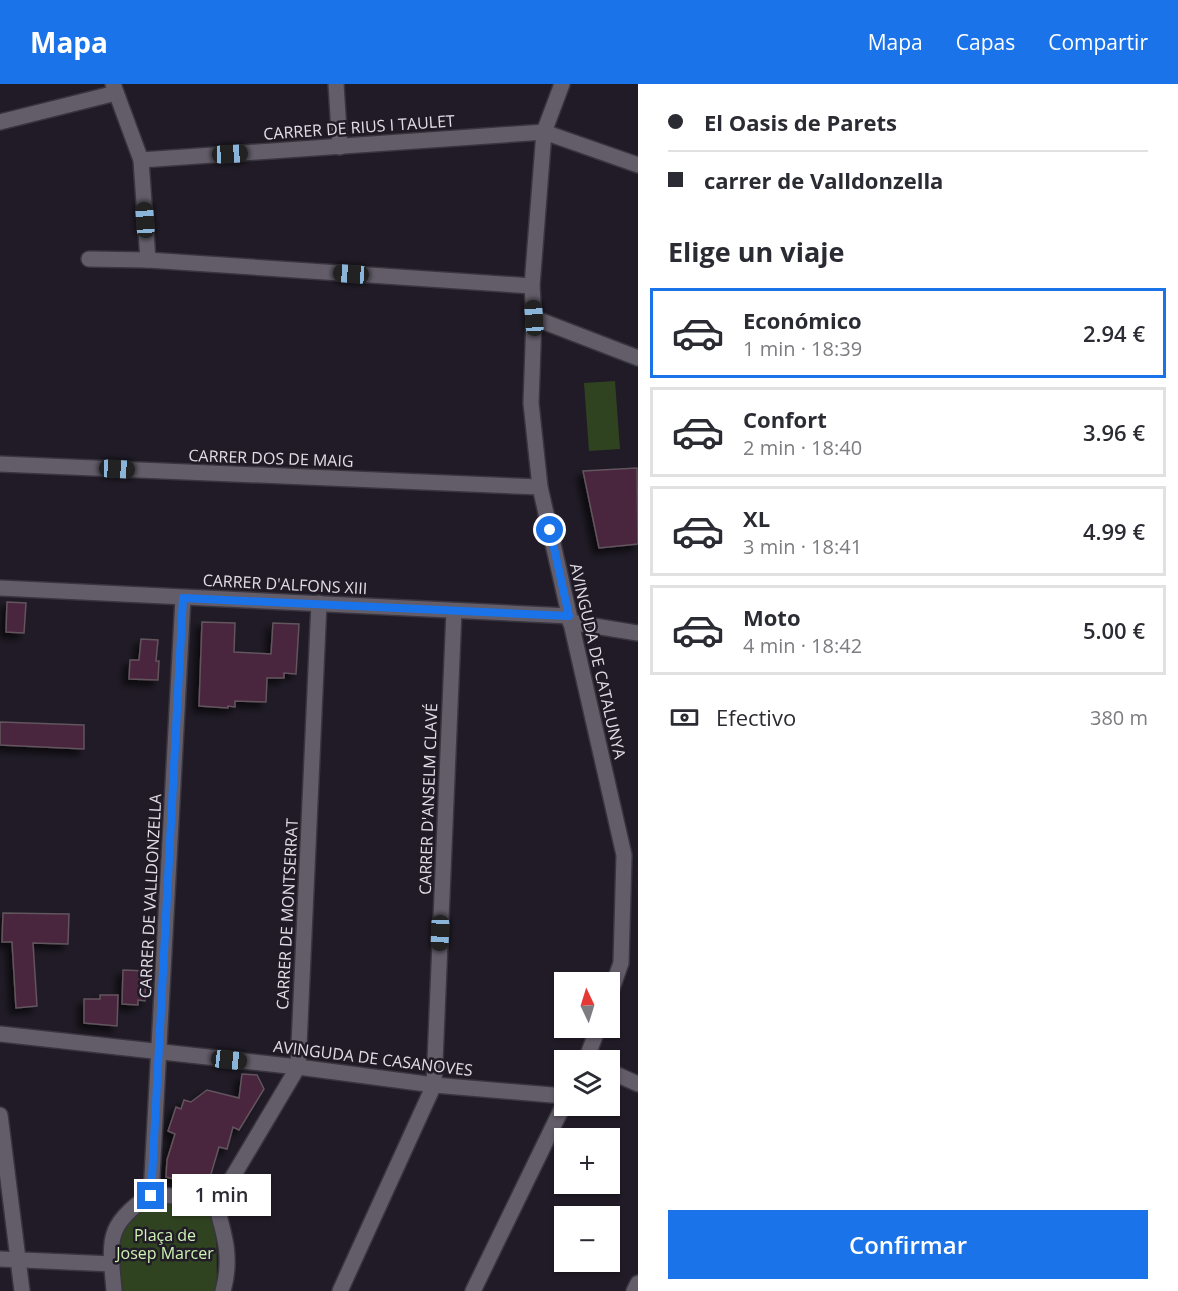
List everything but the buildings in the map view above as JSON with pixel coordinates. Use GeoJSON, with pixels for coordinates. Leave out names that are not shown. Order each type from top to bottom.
{"type":"FeatureCollection","features":[{"type":"Feature","properties":{"kind":"street"},"geometry":{"type":"LineString","coordinates":[[336,84],[340,147]]}},
{"type":"Feature","properties":{"kind":"street","name":"AVINGUDA DE CATALUNYA"},"geometry":{"type":"LineString","coordinates":[[562,84],[544,132],[532,286],[534,318],[531,403],[540,487],[624,855],[621,963],[618,972]]}},
{"type":"Feature","properties":{"kind":"street"},"geometry":{"type":"LineString","coordinates":[[0,122],[115,89],[141,160],[148,260]]}},
{"type":"Feature","properties":{"kind":"street"},"geometry":{"type":"LineString","coordinates":[[544,132],[638,165]]}},
{"type":"Feature","properties":{"kind":"street","name":"CARRER DE RIUS I TAULET"},"geometry":{"type":"LineString","coordinates":[[141,160],[544,132]]}},
{"type":"Feature","properties":{"kind":"street"},"geometry":{"type":"LineString","coordinates":[[90,259],[148,260],[532,286]]}},
{"type":"Feature","properties":{"kind":"street"},"geometry":{"type":"LineString","coordinates":[[534,318],[638,357]]}},
{"type":"Feature","properties":{"kind":"street","name":"CARRER DOS DE MAIG"},"geometry":{"type":"LineString","coordinates":[[0,464],[540,487]]}},
{"type":"Feature","properties":{"kind":"street","name":"CARRER D'ALFONS XIII"},"geometry":{"type":"LineString","coordinates":[[0,588],[319,603],[569,619],[638,633]]}},
{"type":"Feature","properties":{"kind":"street","name":"CARRER DE VALLDONZELLA"},"geometry":{"type":"LineString","coordinates":[[151,1196],[183,598]]}},
{"type":"Feature","properties":{"kind":"street","name":"CARRER DE MONTSERRAT"},"geometry":{"type":"LineString","coordinates":[[216,1205],[298,1067],[319,603]]}},
{"type":"Feature","properties":{"kind":"street","name":"CARRER D'ANSELM CLAVÉ"},"geometry":{"type":"LineString","coordinates":[[340,1291],[434,1085],[454,611]]}},
{"type":"Feature","properties":{"kind":"street","name":"AVINGUDA DE CASANOVES"},"geometry":{"type":"LineString","coordinates":[[0,1034],[298,1067],[434,1085],[554,1095]]}},
{"type":"Feature","properties":{"kind":"street"},"geometry":{"type":"LineString","coordinates":[[620,1076],[638,1084]]}},
{"type":"Feature","properties":{"kind":"street"},"geometry":{"type":"LineString","coordinates":[[0,1115],[22,1291]]}},
{"type":"Feature","properties":{"kind":"street"},"geometry":{"type":"LineString","coordinates":[[472,1291],[558,1116]]}},
{"type":"Feature","properties":{"kind":"street"},"geometry":{"type":"LineString","coordinates":[[114,1291],[112,1264],[115,1230],[125,1213],[151,1196],[188,1198],[216,1205],[228,1254],[226,1278],[222,1291]]}},
{"type":"Feature","properties":{"kind":"street"},"geometry":{"type":"LineString","coordinates":[[0,1259],[112,1264]]}},
{"type":"Feature","properties":{"kind":"street"},"geometry":{"type":"LineString","coordinates":[[634,1291],[638,1283]]}},
{"type":"Feature","properties":{"kind":"green space"},"geometry":{"type":"Polygon","coordinates":[[[615,381],[620,449],[589,451],[584,383],[615,381]]]}},
{"type":"Feature","properties":{"kind":"green space","name":"Plaça de Josep Marcer"},"geometry":{"type":"Polygon","coordinates":[[[151,1196],[216,1205],[217,1291],[114,1291],[113,1239],[151,1196]]]}},
{"type":"Feature","properties":{"kind":"route"},"geometry":{"type":"LineString","coordinates":[[151,1196],[183,598],[569,616],[550,530]]}}]}
